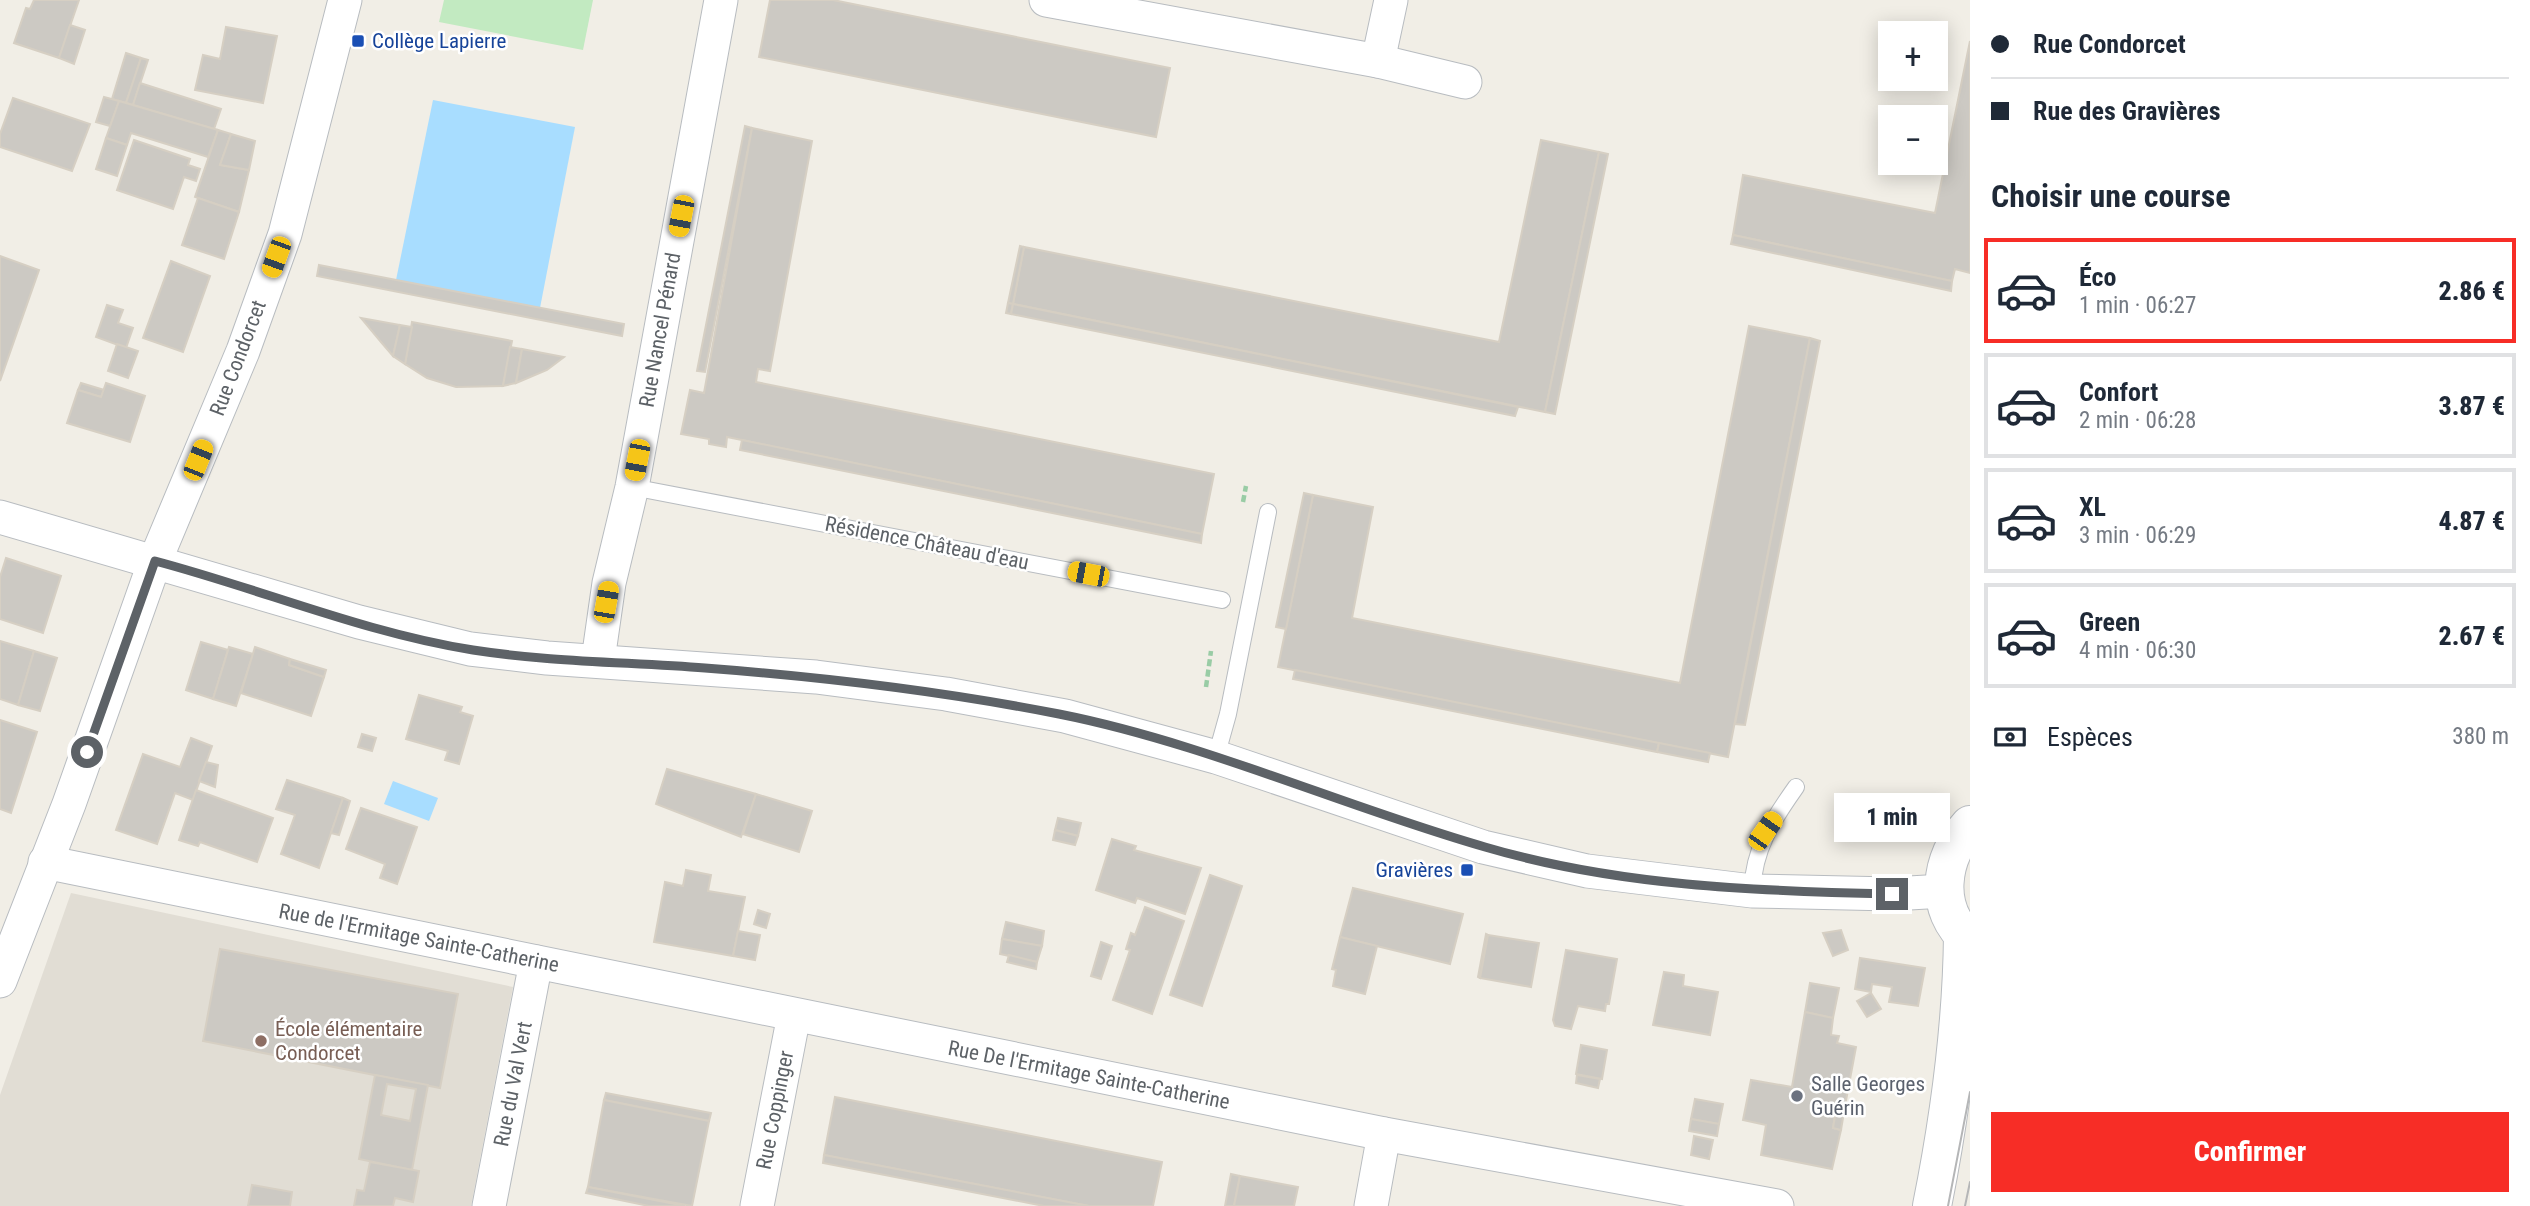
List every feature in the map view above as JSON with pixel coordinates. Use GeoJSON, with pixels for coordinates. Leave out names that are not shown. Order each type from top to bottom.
{"type":"FeatureCollection","features":[{"type":"Feature","properties":{"kind":"street","name":"Rue Condorcet"},"geometry":{"type":"LineString","coordinates":[[0,981],[155,561],[243,351],[285,234],[345,0]]}},
{"type":"Feature","properties":{"kind":"street","name":"Rue Nancel Pénard"},"geometry":{"type":"LineString","coordinates":[[598,660],[609,583],[632,487],[721,0]]}},
{"type":"Feature","properties":{"kind":"street"},"geometry":{"type":"LineString","coordinates":[[1046,0],[1135,9],[1465,82]]}},
{"type":"Feature","properties":{"kind":"street"},"geometry":{"type":"LineString","coordinates":[[1378,61],[1391,0]]}},
{"type":"Feature","properties":{"kind":"street"},"geometry":{"type":"LineString","coordinates":[[0,517],[359,622],[471,649],[816,677],[946,694],[1065,716],[1216,757],[1508,853],[1599,873],[1752,891],[1892,894],[1944,891]]}},
{"type":"Feature","properties":{"kind":"street"},"geometry":{"type":"LineString","coordinates":[[1932,1206],[1947,1128],[1962,1010],[1966,938],[1950,914],[1944,891],[1945,866],[1954,844],[1970,825]]}},
{"type":"Feature","properties":{"kind":"street","name":"Rue de l'Ermitage Sainte-Catherine"},"geometry":{"type":"LineString","coordinates":[[45,862],[794,1014]]}},
{"type":"Feature","properties":{"kind":"street","name":"Rue du Val Vert"},"geometry":{"type":"LineString","coordinates":[[489,1206],[536,962]]}},
{"type":"Feature","properties":{"kind":"street","name":"Rue De l'Ermitage Sainte-Catherine"},"geometry":{"type":"LineString","coordinates":[[794,1014],[1384,1135]]}},
{"type":"Feature","properties":{"kind":"street","name":"Rue Coppinger"},"geometry":{"type":"LineString","coordinates":[[757,1206],[794,1014]]}},
{"type":"Feature","properties":{"kind":"street"},"geometry":{"type":"LineString","coordinates":[[1371,1206],[1384,1135],[1777,1206]]}},
{"type":"Feature","properties":{"kind":"lane","name":"Résidence Château d'eau"},"geometry":{"type":"LineString","coordinates":[[632,487],[1222,600]]}},
{"type":"Feature","properties":{"kind":"lane"},"geometry":{"type":"LineString","coordinates":[[1216,757],[1228,714],[1268,512]]}},
{"type":"Feature","properties":{"kind":"lane"},"geometry":{"type":"LineString","coordinates":[[1752,891],[1753,869],[1765,831],[1796,787]]}},
{"type":"Feature","properties":{"kind":"shaded area","name":"École élémentaire Condorcet"},"geometry":{"type":"Polygon","coordinates":[[[71,893],[513,987],[471,1206],[0,1206],[0,1095],[71,893]]]}},
{"type":"Feature","properties":{"kind":"green space"},"geometry":{"type":"Polygon","coordinates":[[[444,0],[593,0],[583,50],[439,22],[444,0]]]}},
{"type":"Feature","properties":{"kind":"water"},"geometry":{"type":"Polygon","coordinates":[[[433,100],[575,127],[540,308],[396,280],[433,100]]]}},
{"type":"Feature","properties":{"kind":"water"},"geometry":{"type":"Polygon","coordinates":[[[393,781],[438,798],[429,821],[384,804],[393,781]]]}},
{"type":"Feature","properties":{"kind":"building"},"geometry":{"type":"Polygon","coordinates":[[[34,0],[79,0],[59,58],[14,43],[26,8],[30,9],[34,0]]]}},
{"type":"Feature","properties":{"kind":"building"},"geometry":{"type":"Polygon","coordinates":[[[770,0],[833,0],[1170,68],[1156,137],[759,57],[770,0]]]}},
{"type":"Feature","properties":{"kind":"building"},"geometry":{"type":"Polygon","coordinates":[[[70,25],[85,30],[74,64],[59,58],[70,25]]]}},
{"type":"Feature","properties":{"kind":"building"},"geometry":{"type":"Polygon","coordinates":[[[226,27],[277,36],[263,103],[195,90],[203,55],[220,59],[226,27]]]}},
{"type":"Feature","properties":{"kind":"building"},"geometry":{"type":"Polygon","coordinates":[[[1970,41],[1970,273],[1955,269],[1952,281],[1733,235],[1743,175],[1935,213],[1943,175],[1948,175],[1948,149],[1970,41]]]}},
{"type":"Feature","properties":{"kind":"building"},"geometry":{"type":"Polygon","coordinates":[[[126,53],[141,58],[126,103],[112,99],[126,53]]]}},
{"type":"Feature","properties":{"kind":"building"},"geometry":{"type":"Polygon","coordinates":[[[141,58],[148,60],[133,105],[126,103],[141,58]]]}},
{"type":"Feature","properties":{"kind":"building"},"geometry":{"type":"Polygon","coordinates":[[[140,83],[221,109],[214,129],[133,105],[140,83]]]}},
{"type":"Feature","properties":{"kind":"building"},"geometry":{"type":"Polygon","coordinates":[[[104,97],[119,101],[110,126],[96,122],[104,97]]]}},
{"type":"Feature","properties":{"kind":"building"},"geometry":{"type":"Polygon","coordinates":[[[13,98],[90,124],[72,171],[0,147],[0,134],[13,98]]]}},
{"type":"Feature","properties":{"kind":"building"},"geometry":{"type":"Polygon","coordinates":[[[119,101],[218,130],[208,157],[131,133],[127,145],[106,138],[119,101]]]}},
{"type":"Feature","properties":{"kind":"building"},"geometry":{"type":"Polygon","coordinates":[[[745,126],[752,128],[705,372],[697,371],[745,126]]]}},
{"type":"Feature","properties":{"kind":"building"},"geometry":{"type":"Polygon","coordinates":[[[752,128],[812,141],[770,371],[758,369],[756,382],[1214,474],[1202,534],[727,437],[726,447],[709,444],[709,439],[681,434],[690,390],[704,393],[752,128]]]}},
{"type":"Feature","properties":{"kind":"building"},"geometry":{"type":"Polygon","coordinates":[[[218,130],[231,134],[220,165],[249,170],[239,212],[195,197],[218,130]]]}},
{"type":"Feature","properties":{"kind":"building"},"geometry":{"type":"Polygon","coordinates":[[[231,134],[255,141],[249,170],[220,165],[231,134]]]}},
{"type":"Feature","properties":{"kind":"building"},"geometry":{"type":"Polygon","coordinates":[[[106,138],[127,145],[117,176],[96,169],[106,138]]]}},
{"type":"Feature","properties":{"kind":"building"},"geometry":{"type":"Polygon","coordinates":[[[134,140],[190,159],[188,165],[200,169],[196,181],[184,177],[173,209],[117,190],[134,140]]]}},
{"type":"Feature","properties":{"kind":"building"},"geometry":{"type":"Polygon","coordinates":[[[1541,140],[1599,152],[1545,412],[1013,304],[1024,247],[1499,342],[1541,140]]]}},
{"type":"Feature","properties":{"kind":"building"},"geometry":{"type":"Polygon","coordinates":[[[1599,152],[1608,154],[1555,414],[1545,412],[1599,152]]]}},
{"type":"Feature","properties":{"kind":"building"},"geometry":{"type":"Polygon","coordinates":[[[198,198],[239,212],[224,259],[182,245],[198,198]]]}},
{"type":"Feature","properties":{"kind":"building"},"geometry":{"type":"Polygon","coordinates":[[[1733,235],[1952,281],[1951,291],[1731,244],[1733,235]]]}},
{"type":"Feature","properties":{"kind":"building"},"geometry":{"type":"Polygon","coordinates":[[[1020,246],[1024,247],[1013,304],[1008,303],[1020,246]]]}},
{"type":"Feature","properties":{"kind":"building"},"geometry":{"type":"Polygon","coordinates":[[[0,256],[39,270],[0,381],[0,256]]]}},
{"type":"Feature","properties":{"kind":"building"},"geometry":{"type":"Polygon","coordinates":[[[171,261],[210,276],[183,352],[143,338],[171,261]]]}},
{"type":"Feature","properties":{"kind":"building"},"geometry":{"type":"Polygon","coordinates":[[[319,265],[624,324],[622,336],[317,276],[319,265]]]}},
{"type":"Feature","properties":{"kind":"building"},"geometry":{"type":"Polygon","coordinates":[[[1008,303],[1013,304],[1011,314],[1006,313],[1008,303]]]}},
{"type":"Feature","properties":{"kind":"building"},"geometry":{"type":"Polygon","coordinates":[[[1013,304],[1518,407],[1515,416],[1011,314],[1013,304]]]}},
{"type":"Feature","properties":{"kind":"building"},"geometry":{"type":"Polygon","coordinates":[[[107,305],[123,310],[118,323],[133,328],[126,348],[96,337],[107,305]]]}},
{"type":"Feature","properties":{"kind":"building"},"geometry":{"type":"Polygon","coordinates":[[[361,318],[400,325],[393,356],[381,342],[361,318]]]}},
{"type":"Feature","properties":{"kind":"building"},"geometry":{"type":"Polygon","coordinates":[[[412,322],[512,341],[503,386],[456,387],[427,378],[405,364],[412,322]]]}},
{"type":"Feature","properties":{"kind":"building"},"geometry":{"type":"Polygon","coordinates":[[[400,325],[412,327],[405,364],[393,356],[400,325]]]}},
{"type":"Feature","properties":{"kind":"building"},"geometry":{"type":"Polygon","coordinates":[[[1749,326],[1810,338],[1728,757],[1278,667],[1313,495],[1373,507],[1352,618],[1680,683],[1749,326]]]}},
{"type":"Feature","properties":{"kind":"building"},"geometry":{"type":"Polygon","coordinates":[[[1810,338],[1820,341],[1745,725],[1735,724],[1810,338]]]}},
{"type":"Feature","properties":{"kind":"building"},"geometry":{"type":"Polygon","coordinates":[[[117,344],[138,351],[128,378],[108,371],[117,344]]]}},
{"type":"Feature","properties":{"kind":"building"},"geometry":{"type":"Polygon","coordinates":[[[510,347],[522,349],[516,383],[503,386],[510,347]]]}},
{"type":"Feature","properties":{"kind":"building"},"geometry":{"type":"Polygon","coordinates":[[[522,349],[564,357],[547,370],[516,383],[522,349]]]}},
{"type":"Feature","properties":{"kind":"building"},"geometry":{"type":"Polygon","coordinates":[[[81,383],[104,390],[101,397],[78,390],[81,383]]]}},
{"type":"Feature","properties":{"kind":"building"},"geometry":{"type":"Polygon","coordinates":[[[106,383],[145,396],[130,442],[67,423],[78,390],[101,397],[106,383]]]}},
{"type":"Feature","properties":{"kind":"building"},"geometry":{"type":"Polygon","coordinates":[[[742,440],[1202,534],[1201,543],[740,450],[742,440]]]}},
{"type":"Feature","properties":{"kind":"building"},"geometry":{"type":"Polygon","coordinates":[[[1304,493],[1313,495],[1286,629],[1276,627],[1304,493]]]}},
{"type":"Feature","properties":{"kind":"building"},"geometry":{"type":"Polygon","coordinates":[[[6,558],[61,576],[43,633],[0,619],[0,577],[6,558]]]}},
{"type":"Feature","properties":{"kind":"building"},"geometry":{"type":"Polygon","coordinates":[[[0,641],[34,651],[18,705],[0,699],[0,641]]]}},
{"type":"Feature","properties":{"kind":"building"},"geometry":{"type":"Polygon","coordinates":[[[201,642],[228,650],[213,699],[186,690],[201,642]]]}},
{"type":"Feature","properties":{"kind":"building"},"geometry":{"type":"Polygon","coordinates":[[[229,647],[253,654],[236,706],[213,699],[229,647]]]}},
{"type":"Feature","properties":{"kind":"building"},"geometry":{"type":"Polygon","coordinates":[[[255,647],[290,659],[289,665],[324,677],[311,716],[241,693],[255,647]]]}},
{"type":"Feature","properties":{"kind":"building"},"geometry":{"type":"Polygon","coordinates":[[[34,651],[57,658],[40,711],[18,705],[34,651]]]}},
{"type":"Feature","properties":{"kind":"building"},"geometry":{"type":"Polygon","coordinates":[[[290,659],[326,670],[324,677],[289,665],[290,659]]]}},
{"type":"Feature","properties":{"kind":"building"},"geometry":{"type":"Polygon","coordinates":[[[1295,670],[1659,743],[1657,752],[1293,679],[1295,670]]]}},
{"type":"Feature","properties":{"kind":"building"},"geometry":{"type":"Polygon","coordinates":[[[419,695],[462,707],[460,712],[473,716],[459,764],[445,760],[448,751],[406,739],[419,695]]]}},
{"type":"Feature","properties":{"kind":"building"},"geometry":{"type":"Polygon","coordinates":[[[0,720],[37,732],[11,813],[0,809],[0,720]]]}},
{"type":"Feature","properties":{"kind":"building"},"geometry":{"type":"Polygon","coordinates":[[[362,734],[376,738],[372,751],[358,747],[362,734]]]}},
{"type":"Feature","properties":{"kind":"building"},"geometry":{"type":"Polygon","coordinates":[[[191,738],[212,746],[193,800],[175,793],[157,844],[116,830],[143,754],[180,767],[191,738]]]}},
{"type":"Feature","properties":{"kind":"building"},"geometry":{"type":"Polygon","coordinates":[[[1659,743],[1710,753],[1708,762],[1657,752],[1659,743]]]}},
{"type":"Feature","properties":{"kind":"building"},"geometry":{"type":"Polygon","coordinates":[[[206,762],[218,765],[215,787],[199,781],[206,762]]]}},
{"type":"Feature","properties":{"kind":"building"},"geometry":{"type":"Polygon","coordinates":[[[667,769],[756,794],[741,837],[656,804],[667,769]]]}},
{"type":"Feature","properties":{"kind":"building"},"geometry":{"type":"Polygon","coordinates":[[[287,780],[343,798],[319,868],[281,854],[295,815],[276,809],[287,780]]]}},
{"type":"Feature","properties":{"kind":"building"},"geometry":{"type":"Polygon","coordinates":[[[196,790],[273,818],[257,862],[200,842],[198,846],[179,840],[196,790]]]}},
{"type":"Feature","properties":{"kind":"building"},"geometry":{"type":"Polygon","coordinates":[[[756,794],[812,811],[799,852],[743,834],[756,794]]]}},
{"type":"Feature","properties":{"kind":"building"},"geometry":{"type":"Polygon","coordinates":[[[343,798],[350,801],[339,835],[331,833],[343,798]]]}},
{"type":"Feature","properties":{"kind":"building"},"geometry":{"type":"Polygon","coordinates":[[[361,808],[417,827],[397,884],[380,878],[385,864],[346,849],[361,808]]]}},
{"type":"Feature","properties":{"kind":"building"},"geometry":{"type":"Polygon","coordinates":[[[1058,818],[1081,823],[1078,836],[1055,830],[1058,818]]]}},
{"type":"Feature","properties":{"kind":"building"},"geometry":{"type":"Polygon","coordinates":[[[1055,830],[1078,836],[1075,845],[1053,840],[1055,830]]]}},
{"type":"Feature","properties":{"kind":"building"},"geometry":{"type":"Polygon","coordinates":[[[1112,839],[1136,846],[1134,850],[1201,868],[1185,914],[1137,898],[1135,903],[1096,890],[1112,839]]]}},
{"type":"Feature","properties":{"kind":"building"},"geometry":{"type":"Polygon","coordinates":[[[686,870],[711,875],[708,891],[745,897],[733,956],[654,942],[665,882],[683,886],[686,870]]]}},
{"type":"Feature","properties":{"kind":"building"},"geometry":{"type":"Polygon","coordinates":[[[1210,875],[1242,886],[1202,1006],[1170,995],[1210,875]]]}},
{"type":"Feature","properties":{"kind":"building"},"geometry":{"type":"Polygon","coordinates":[[[1353,888],[1463,914],[1450,964],[1340,937],[1353,888]]]}},
{"type":"Feature","properties":{"kind":"building"},"geometry":{"type":"Polygon","coordinates":[[[1145,907],[1184,921],[1152,1014],[1113,1000],[1130,950],[1126,949],[1131,933],[1135,935],[1145,907]]]}},
{"type":"Feature","properties":{"kind":"building"},"geometry":{"type":"Polygon","coordinates":[[[758,910],[770,914],[766,928],[754,924],[758,910]]]}},
{"type":"Feature","properties":{"kind":"building"},"geometry":{"type":"Polygon","coordinates":[[[1006,922],[1044,931],[1042,946],[1002,939],[1006,922]]]}},
{"type":"Feature","properties":{"kind":"building"},"geometry":{"type":"Polygon","coordinates":[[[1841,930],[1848,950],[1833,956],[1823,933],[1841,930]]]}},
{"type":"Feature","properties":{"kind":"building"},"geometry":{"type":"Polygon","coordinates":[[[738,931],[760,935],[755,960],[733,956],[738,931]]]}},
{"type":"Feature","properties":{"kind":"building"},"geometry":{"type":"Polygon","coordinates":[[[1486,934],[1488,935],[1480,978],[1478,977],[1486,934]]]}},
{"type":"Feature","properties":{"kind":"building"},"geometry":{"type":"Polygon","coordinates":[[[1488,935],[1539,943],[1531,987],[1480,978],[1488,935]]]}},
{"type":"Feature","properties":{"kind":"building"},"geometry":{"type":"Polygon","coordinates":[[[1340,937],[1377,946],[1365,994],[1333,986],[1336,970],[1332,969],[1340,937]]]}},
{"type":"Feature","properties":{"kind":"building"},"geometry":{"type":"Polygon","coordinates":[[[1002,939],[1042,946],[1037,962],[1000,954],[1002,939]]]}},
{"type":"Feature","properties":{"kind":"building"},"geometry":{"type":"Polygon","coordinates":[[[1101,942],[1112,946],[1101,979],[1091,976],[1101,942]]]}},
{"type":"Feature","properties":{"kind":"building"},"geometry":{"type":"Polygon","coordinates":[[[220,949],[458,994],[440,1088],[203,1041],[220,949]]]}},
{"type":"Feature","properties":{"kind":"building"},"geometry":{"type":"Polygon","coordinates":[[[1566,950],[1617,959],[1609,1004],[1606,1004],[1605,1011],[1578,1006],[1571,1029],[1555,1026],[1553,1020],[1566,950]]]}},
{"type":"Feature","properties":{"kind":"building"},"geometry":{"type":"Polygon","coordinates":[[[1009,955],[1037,962],[1036,969],[1007,962],[1009,955]]]}},
{"type":"Feature","properties":{"kind":"building"},"geometry":{"type":"Polygon","coordinates":[[[1860,958],[1925,968],[1918,1006],[1889,1002],[1892,987],[1872,984],[1871,992],[1855,989],[1860,958]]]}},
{"type":"Feature","properties":{"kind":"building"},"geometry":{"type":"Polygon","coordinates":[[[1664,972],[1684,975],[1683,986],[1718,992],[1710,1035],[1653,1025],[1664,972]]]}},
{"type":"Feature","properties":{"kind":"building"},"geometry":{"type":"Polygon","coordinates":[[[1810,983],[1839,988],[1833,1018],[1805,1012],[1810,983]]]}},
{"type":"Feature","properties":{"kind":"building"},"geometry":{"type":"Polygon","coordinates":[[[1871,993],[1881,1009],[1867,1017],[1857,1001],[1871,993]]]}},
{"type":"Feature","properties":{"kind":"building","name":"Salle Georges Guérin"},"geometry":{"type":"Polygon","coordinates":[[[1805,1012],[1833,1018],[1831,1035],[1839,1036],[1837,1043],[1856,1047],[1845,1106],[1837,1104],[1833,1128],[1841,1130],[1832,1169],[1761,1155],[1766,1125],[1743,1120],[1751,1080],[1792,1087],[1805,1012]]]}},
{"type":"Feature","properties":{"kind":"building"},"geometry":{"type":"Polygon","coordinates":[[[1581,1045],[1607,1050],[1602,1079],[1576,1074],[1581,1045]]]}},
{"type":"Feature","properties":{"kind":"building"},"geometry":{"type":"Polygon","coordinates":[[[375,1075],[428,1085],[412,1170],[359,1159],[375,1075]],[[387,1084],[381,1115],[410,1121],[416,1089],[387,1084]]]}},
{"type":"Feature","properties":{"kind":"building"},"geometry":{"type":"Polygon","coordinates":[[[1577,1075],[1600,1079],[1598,1088],[1576,1083],[1577,1075]]]}},
{"type":"Feature","properties":{"kind":"building"},"geometry":{"type":"Polygon","coordinates":[[[606,1093],[711,1113],[709,1121],[604,1100],[606,1093]]]}},
{"type":"Feature","properties":{"kind":"building"},"geometry":{"type":"Polygon","coordinates":[[[835,1097],[1162,1162],[1153,1206],[1089,1206],[824,1155],[835,1097]]]}},
{"type":"Feature","properties":{"kind":"building"},"geometry":{"type":"Polygon","coordinates":[[[1695,1099],[1723,1104],[1719,1124],[1691,1119],[1695,1099]]]}},
{"type":"Feature","properties":{"kind":"building"},"geometry":{"type":"Polygon","coordinates":[[[604,1100],[709,1121],[692,1206],[588,1187],[604,1100]]]}},
{"type":"Feature","properties":{"kind":"building"},"geometry":{"type":"Polygon","coordinates":[[[1837,1104],[1845,1106],[1841,1130],[1833,1128],[1837,1104]]]}},
{"type":"Feature","properties":{"kind":"building"},"geometry":{"type":"Polygon","coordinates":[[[1691,1119],[1719,1124],[1717,1136],[1689,1131],[1691,1119]]]}},
{"type":"Feature","properties":{"kind":"building"},"geometry":{"type":"Polygon","coordinates":[[[1694,1136],[1713,1140],[1709,1159],[1691,1155],[1694,1136]]]}},
{"type":"Feature","properties":{"kind":"building"},"geometry":{"type":"Polygon","coordinates":[[[824,1155],[1089,1206],[1044,1206],[823,1163],[824,1155]]]}},
{"type":"Feature","properties":{"kind":"building"},"geometry":{"type":"Polygon","coordinates":[[[370,1162],[419,1171],[413,1202],[395,1198],[393,1206],[354,1206],[357,1190],[364,1191],[370,1162]]]}},
{"type":"Feature","properties":{"kind":"building"},"geometry":{"type":"Polygon","coordinates":[[[1231,1174],[1240,1176],[1234,1206],[1225,1206],[1231,1174]]]}},
{"type":"Feature","properties":{"kind":"building"},"geometry":{"type":"Polygon","coordinates":[[[1240,1176],[1298,1187],[1294,1206],[1234,1206],[1240,1176]]]}},
{"type":"Feature","properties":{"kind":"building"},"geometry":{"type":"Polygon","coordinates":[[[252,1185],[292,1192],[290,1206],[248,1206],[252,1185]]]}},
{"type":"Feature","properties":{"kind":"building"},"geometry":{"type":"Polygon","coordinates":[[[588,1187],[685,1206],[649,1206],[586,1193],[588,1187]]]}},
{"type":"Feature","properties":{"kind":"tram line"},"geometry":{"type":"LineString","coordinates":[[1948,1206],[1970,1092]]}},
{"type":"Feature","properties":{"kind":"tram line"},"geometry":{"type":"LineString","coordinates":[[1965,1206],[1970,1182]]}},
{"type":"Feature","properties":{"kind":"place","name":"Collège Lapierre"},"geometry":{"type":"Point","coordinates":[358,41]}},
{"type":"Feature","properties":{"kind":"place","name":"Gravières"},"geometry":{"type":"Point","coordinates":[1467,870]}},
{"type":"Feature","properties":{"kind":"place","name":"École élémentaire Condorcet"},"geometry":{"type":"Point","coordinates":[261,1041]}},
{"type":"Feature","properties":{"kind":"place","name":"Salle Georges Guérin"},"geometry":{"type":"Point","coordinates":[1797,1096]}},
{"type":"Feature","properties":{"kind":"route"},"geometry":{"type":"LineString","coordinates":[[87,752],[155,561],[359,622],[471,649],[547,658],[816,677],[946,694],[1065,716],[1216,757],[1483,847],[1587,871],[1660,882],[1752,891],[1892,894]]}}]}
